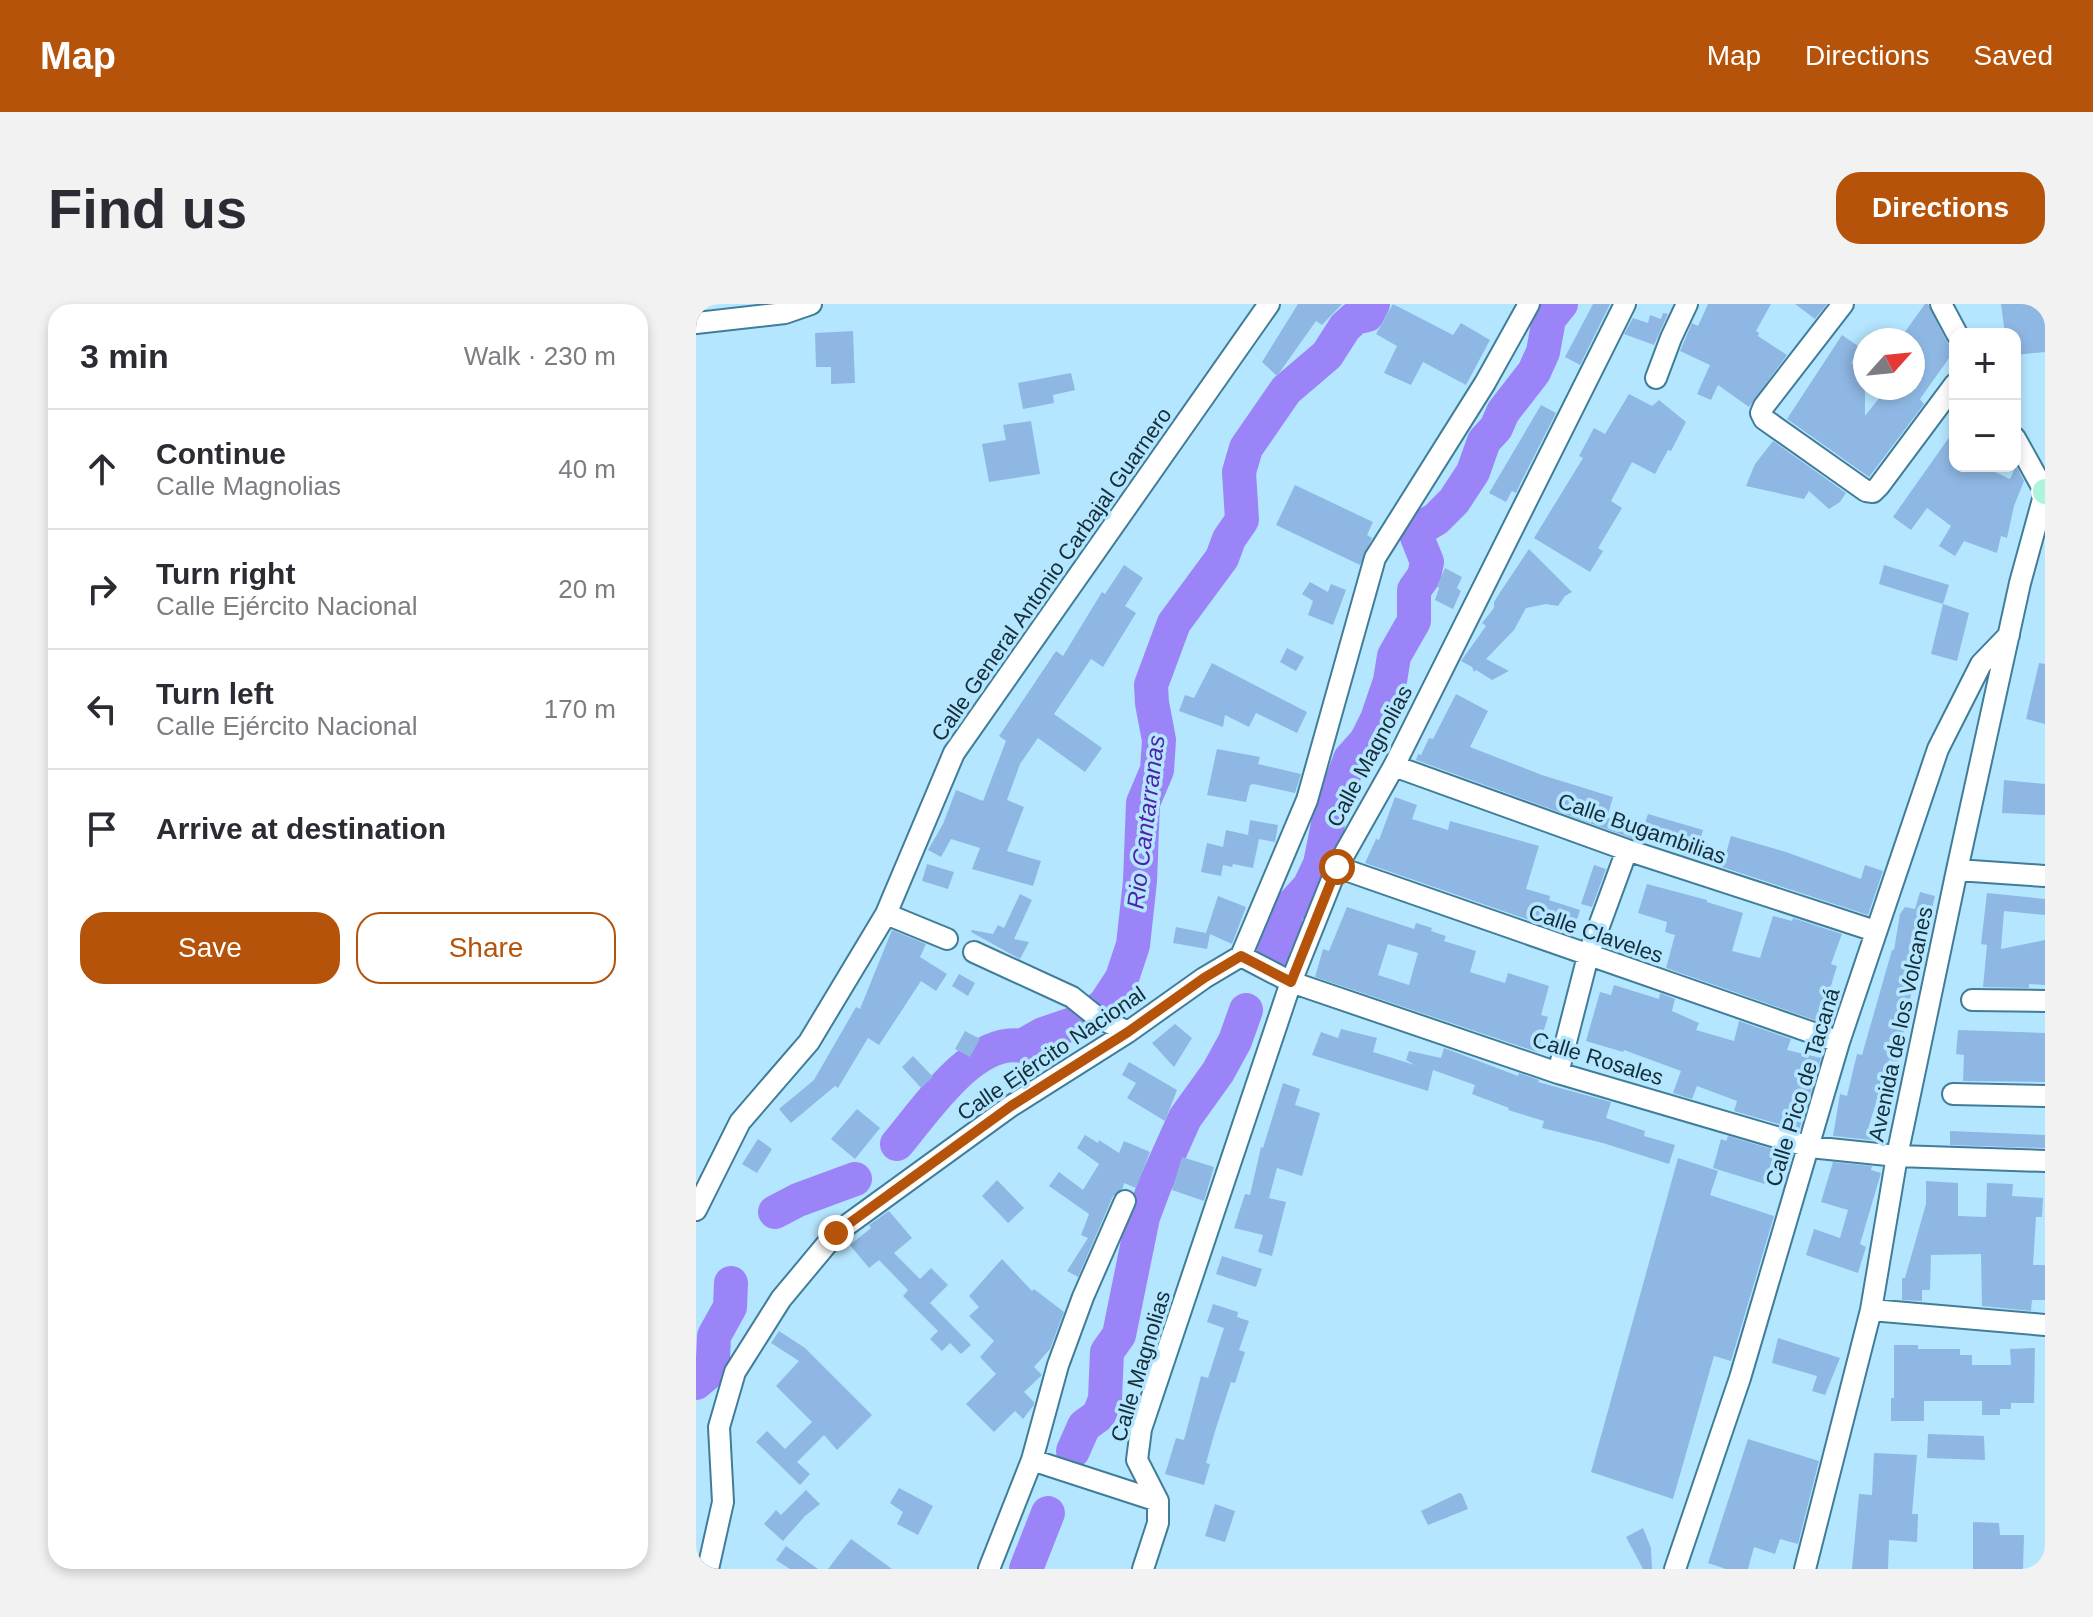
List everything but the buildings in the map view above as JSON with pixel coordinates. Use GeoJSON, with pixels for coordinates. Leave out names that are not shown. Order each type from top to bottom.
{"type":"FeatureCollection","features":[{"type":"Feature","properties":{"kind":"street"},"geometry":{"type":"LineString","coordinates":[[696,323],[785,313],[811,304]]}},
{"type":"Feature","properties":{"kind":"street","name":"Calle General Antonio Carbajal Guarnero"},"geometry":{"type":"LineString","coordinates":[[696,1210],[740,1122],[809,1042],[886,914],[954,753],[1269,304]]}},
{"type":"Feature","properties":{"kind":"street"},"geometry":{"type":"LineString","coordinates":[[1291,982],[1241,956],[1307,800],[1375,558],[1485,383],[1529,304]]}},
{"type":"Feature","properties":{"kind":"street","name":"Calle Magnolias"},"geometry":{"type":"LineString","coordinates":[[1158,1501],[1137,1460],[1141,1429],[1291,982],[1337,867],[1394,766],[1625,304]]}},
{"type":"Feature","properties":{"kind":"street"},"geometry":{"type":"LineString","coordinates":[[1656,378],[1687,304]]}},
{"type":"Feature","properties":{"kind":"street"},"geometry":{"type":"LineString","coordinates":[[1843,304],[1761,413],[1764,419],[1866,491],[1873,492],[1949,392]]}},
{"type":"Feature","properties":{"kind":"street"},"geometry":{"type":"LineString","coordinates":[[1941,304],[1954,328]]}},
{"type":"Feature","properties":{"kind":"street"},"geometry":{"type":"LineString","coordinates":[[2021,448],[2044,487]]}},
{"type":"Feature","properties":{"kind":"street","name":"Avenida de los Volcanes"},"geometry":{"type":"LineString","coordinates":[[1806,1568],[1871,1310],[1897,1156],[1957,870],[2044,487]]}},
{"type":"Feature","properties":{"kind":"street","name":"Calle Pico de Tacaná"},"geometry":{"type":"LineString","coordinates":[[1675,1569],[1740,1378],[1839,1042],[1938,749],[1981,664],[2009,635]]}},
{"type":"Feature","properties":{"kind":"street","name":"Calle Bugambilias"},"geometry":{"type":"LineString","coordinates":[[1394,766],[1627,850],[1875,931]]}},
{"type":"Feature","properties":{"kind":"street"},"geometry":{"type":"LineString","coordinates":[[1558,1073],[1588,956],[1627,850]]}},
{"type":"Feature","properties":{"kind":"street","name":"Calle Claveles"},"geometry":{"type":"LineString","coordinates":[[1337,867],[1839,1042]]}},
{"type":"Feature","properties":{"kind":"street"},"geometry":{"type":"LineString","coordinates":[[1957,870],[2045,876]]}},
{"type":"Feature","properties":{"kind":"street"},"geometry":{"type":"LineString","coordinates":[[886,914],[947,939]]}},
{"type":"Feature","properties":{"kind":"street"},"geometry":{"type":"LineString","coordinates":[[974,952],[1072,997],[1097,1017],[1128,1032]]}},
{"type":"Feature","properties":{"kind":"street","name":"Calle Ejército Nacional"},"geometry":{"type":"LineString","coordinates":[[708,1569],[723,1502],[719,1427],[735,1372],[781,1299],[836,1233],[1011,1106],[1241,956]]}},
{"type":"Feature","properties":{"kind":"street","name":"Calle Rosales"},"geometry":{"type":"LineString","coordinates":[[1291,982],[1558,1073],[1810,1147],[1897,1156],[2045,1161]]}},
{"type":"Feature","properties":{"kind":"street"},"geometry":{"type":"LineString","coordinates":[[1972,1000],[2045,1001]]}},
{"type":"Feature","properties":{"kind":"street"},"geometry":{"type":"LineString","coordinates":[[1953,1094],[2045,1096]]}},
{"type":"Feature","properties":{"kind":"street"},"geometry":{"type":"LineString","coordinates":[[989,1569],[1032,1460],[1058,1365],[1083,1297],[1125,1201]]}},
{"type":"Feature","properties":{"kind":"street"},"geometry":{"type":"LineString","coordinates":[[1871,1310],[2045,1325]]}},
{"type":"Feature","properties":{"kind":"street"},"geometry":{"type":"LineString","coordinates":[[1032,1460],[1158,1501],[1158,1523],[1143,1569]]}},
{"type":"Feature","properties":{"kind":"waterway","name":"Rio Cantarranas"},"geometry":{"type":"LineString","coordinates":[[897,1144],[936,1096],[968,1064],[1004,1046],[1022,1046],[1043,1034],[1087,1019],[1105,1004],[1122,978],[1133,945],[1140,881],[1143,803],[1157,770],[1159,740],[1151,685],[1174,623],[1222,558],[1229,539],[1242,520],[1239,472],[1246,448],[1286,390],[1327,355],[1345,327],[1355,318],[1367,315],[1373,304]]}},
{"type":"Feature","properties":{"kind":"waterway","name":"Rio Cantarranas"},"geometry":{"type":"LineString","coordinates":[[1273,957],[1274,944],[1283,931],[1287,911],[1309,887],[1320,864],[1330,814],[1350,759],[1366,741],[1377,719],[1390,681],[1394,656],[1414,621],[1414,590],[1424,576],[1427,562],[1417,537],[1424,526],[1454,501],[1473,472],[1484,441],[1534,372],[1543,352],[1549,319],[1561,304]]}},
{"type":"Feature","properties":{"kind":"waterway","name":"Rio Cantarranas"},"geometry":{"type":"LineString","coordinates":[[1073,1451],[1084,1426],[1099,1415],[1105,1399],[1107,1352],[1119,1335],[1143,1217],[1155,1185],[1185,1118],[1218,1072],[1235,1041],[1246,1010]]}},
{"type":"Feature","properties":{"kind":"waterway","name":"Rio Cantarranas"},"geometry":{"type":"LineString","coordinates":[[775,1212],[855,1179]]}},
{"type":"Feature","properties":{"kind":"waterway","name":"Rio Cantarranas"},"geometry":{"type":"LineString","coordinates":[[696,1383],[708,1373],[713,1359],[714,1336],[730,1307],[731,1283]]}},
{"type":"Feature","properties":{"kind":"waterway","name":"Rio Cantarranas"},"geometry":{"type":"LineString","coordinates":[[1026,1569],[1048,1513]]}},
{"type":"Feature","properties":{"kind":"route"},"geometry":{"type":"LineString","coordinates":[[836,1233],[1011,1106],[1241,956],[1291,982],[1337,867]]}}]}
